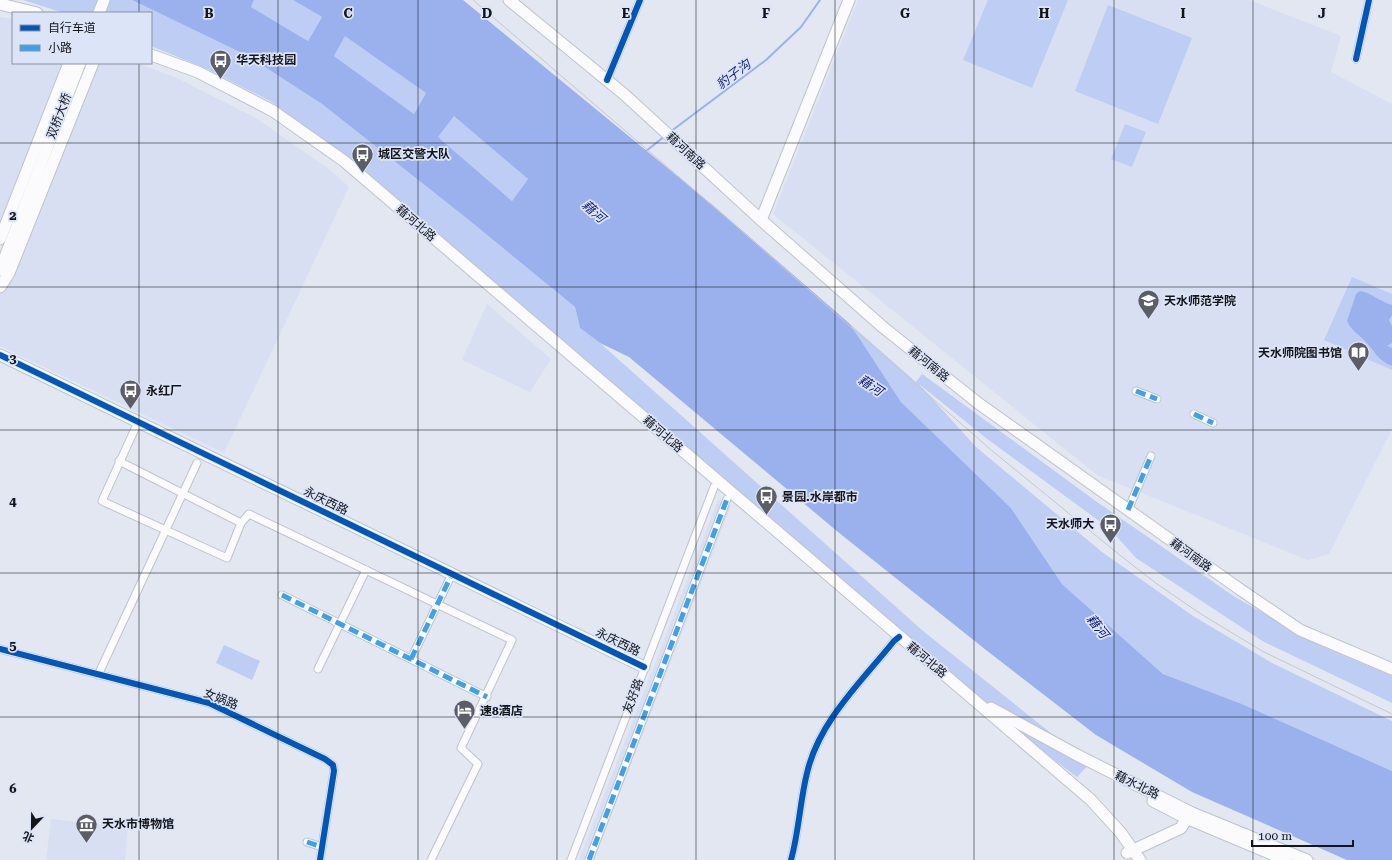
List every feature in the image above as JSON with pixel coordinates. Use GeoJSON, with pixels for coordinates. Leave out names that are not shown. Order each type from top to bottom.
{"type":"FeatureCollection","features":[{"type":"Feature","properties":{"kind":"main road"},"geometry":{"type":"LineString","coordinates":[[99,12],[104,0]]}},
{"type":"Feature","properties":{"kind":"main road","name":"藉河南路"},"geometry":{"type":"LineString","coordinates":[[509,0],[607,80],[761,220],[884,328],[978,403],[1238,588],[1300,630],[1392,669]]}},
{"type":"Feature","properties":{"kind":"main road"},"geometry":{"type":"LineString","coordinates":[[761,220],[849,0]]}},
{"type":"Feature","properties":{"kind":"main road"},"geometry":{"type":"LineString","coordinates":[[0,4],[33,12]]}},
{"type":"Feature","properties":{"kind":"main road"},"geometry":{"type":"LineString","coordinates":[[0,12],[12,14]]}},
{"type":"Feature","properties":{"kind":"main road","name":"藉河北路"},"geometry":{"type":"LineString","coordinates":[[152,55],[198,72],[273,111],[344,161],[970,702],[1086,804],[1130,854],[1140,860]]}},
{"type":"Feature","properties":{"kind":"main road","name":"藉河北路"},"geometry":{"type":"LineString","coordinates":[[152,62],[196,78],[270,117],[340,166],[727,499],[897,639]]}},
{"type":"Feature","properties":{"kind":"main road"},"geometry":{"type":"LineString","coordinates":[[0,240],[69,64]]}},
{"type":"Feature","properties":{"kind":"main road","name":"双桥大桥"},"geometry":{"type":"LineString","coordinates":[[0,270],[80,64]]}},
{"type":"Feature","properties":{"kind":"main road"},"geometry":{"type":"LineString","coordinates":[[0,287],[9,273],[93,64]]}},
{"type":"Feature","properties":{"kind":"main road","name":"永庆西路"},"geometry":{"type":"LineString","coordinates":[[0,355],[644,667]]}},
{"type":"Feature","properties":{"kind":"main road","name":"藉河北路"},"geometry":{"type":"LineString","coordinates":[[970,702],[999,721],[1091,800],[1121,833],[1130,854]]}},
{"type":"Feature","properties":{"kind":"main road","name":"藉水北路"},"geometry":{"type":"LineString","coordinates":[[970,702],[1077,755],[1188,815],[1307,860]]}},
{"type":"Feature","properties":{"kind":"main road","name":"藉水北路"},"geometry":{"type":"LineString","coordinates":[[999,721],[1188,815],[1286,860]]}},
{"type":"Feature","properties":{"kind":"main road"},"geometry":{"type":"LineString","coordinates":[[1130,854],[1181,828],[1188,815]]}},
{"type":"Feature","properties":{"kind":"street"},"geometry":{"type":"LineString","coordinates":[[607,80],[640,0]]}},
{"type":"Feature","properties":{"kind":"street"},"geometry":{"type":"LineString","coordinates":[[1356,59],[1369,0]]}},
{"type":"Feature","properties":{"kind":"street"},"geometry":{"type":"LineString","coordinates":[[1136,391],[1157,399]]}},
{"type":"Feature","properties":{"kind":"street"},"geometry":{"type":"LineString","coordinates":[[1194,414],[1214,423]]}},
{"type":"Feature","properties":{"kind":"street"},"geometry":{"type":"LineString","coordinates":[[138,422],[102,501],[227,558],[241,523],[249,514],[512,640],[487,696],[461,748],[478,764],[431,860]]}},
{"type":"Feature","properties":{"kind":"street"},"geometry":{"type":"LineString","coordinates":[[1128,510],[1151,456]]}},
{"type":"Feature","properties":{"kind":"street"},"geometry":{"type":"LineString","coordinates":[[119,461],[241,523]]}},
{"type":"Feature","properties":{"kind":"street"},"geometry":{"type":"LineString","coordinates":[[98,675],[197,463]]}},
{"type":"Feature","properties":{"kind":"street","name":"友好路"},"geometry":{"type":"LineString","coordinates":[[571,860],[714,487]]}},
{"type":"Feature","properties":{"kind":"street","name":"友好路"},"geometry":{"type":"LineString","coordinates":[[590,860],[727,499]]}},
{"type":"Feature","properties":{"kind":"street"},"geometry":{"type":"LineString","coordinates":[[318,669],[366,570]]}},
{"type":"Feature","properties":{"kind":"street"},"geometry":{"type":"LineString","coordinates":[[411,659],[452,574]]}},
{"type":"Feature","properties":{"kind":"street"},"geometry":{"type":"LineString","coordinates":[[282,595],[487,696]]}},
{"type":"Feature","properties":{"kind":"street"},"geometry":{"type":"LineString","coordinates":[[791,860],[796,841],[807,772],[821,736],[830,720],[897,639]]}},
{"type":"Feature","properties":{"kind":"street","name":"女娲路"},"geometry":{"type":"LineString","coordinates":[[0,649],[209,703],[325,758],[333,765],[334,771],[320,860]]}},
{"type":"Feature","properties":{"kind":"street"},"geometry":{"type":"LineString","coordinates":[[308,842],[322,847]]}},
{"type":"Feature","properties":{"kind":"shaded area"},"geometry":{"type":"Polygon","coordinates":[[[23,0],[132,0],[248,56],[322,104],[465,217],[575,307],[580,328],[600,343],[923,631],[1057,738],[1093,760],[1077,777],[1009,726],[502,289],[330,145],[270,101],[207,69],[152,46],[152,12],[61,12],[23,0]]]}},
{"type":"Feature","properties":{"kind":"shaded area"},"geometry":{"type":"Polygon","coordinates":[[[254,0],[293,0],[322,17],[308,41],[251,7],[254,0]]]}},
{"type":"Feature","properties":{"kind":"shaded area","name":"天水师范学院"},"geometry":{"type":"Polygon","coordinates":[[[858,0],[1249,0],[1341,36],[1331,72],[1392,104],[1392,429],[1329,554],[1308,560],[1097,475],[773,214],[858,0]]]}},
{"type":"Feature","properties":{"kind":"shaded area"},"geometry":{"type":"Polygon","coordinates":[[[988,0],[1068,0],[1032,88],[963,60],[988,0]]]}},
{"type":"Feature","properties":{"kind":"shaded area"},"geometry":{"type":"Polygon","coordinates":[[[1108,5],[1192,38],[1158,124],[1075,91],[1108,5]]]}},
{"type":"Feature","properties":{"kind":"shaded area"},"geometry":{"type":"Polygon","coordinates":[[[0,17],[12,19],[12,64],[62,64],[0,228],[0,17]]]}},
{"type":"Feature","properties":{"kind":"shaded area"},"geometry":{"type":"Polygon","coordinates":[[[345,35],[426,93],[414,114],[334,56],[345,35]]]}},
{"type":"Feature","properties":{"kind":"shaded area"},"geometry":{"type":"Polygon","coordinates":[[[83,64],[139,64],[175,77],[256,118],[330,170],[349,187],[224,453],[0,346],[0,288],[83,64]]]}},
{"type":"Feature","properties":{"kind":"shaded area"},"geometry":{"type":"Polygon","coordinates":[[[454,115],[528,179],[512,201],[438,137],[454,115]]]}},
{"type":"Feature","properties":{"kind":"shaded area"},"geometry":{"type":"Polygon","coordinates":[[[1125,124],[1146,132],[1132,167],[1111,159],[1125,124]]]}},
{"type":"Feature","properties":{"kind":"shaded area"},"geometry":{"type":"Polygon","coordinates":[[[1352,277],[1392,294],[1392,370],[1324,340],[1352,277]]]}},
{"type":"Feature","properties":{"kind":"shaded area"},"geometry":{"type":"Polygon","coordinates":[[[487,304],[551,359],[530,392],[462,360],[487,304]]]}},
{"type":"Feature","properties":{"kind":"shaded area"},"geometry":{"type":"Polygon","coordinates":[[[850,324],[916,382],[922,374],[1097,502],[1235,597],[1321,646],[1392,676],[1392,703],[1264,642],[1136,558],[1110,529],[986,438],[919,384],[976,447],[1102,552],[1193,616],[1272,663],[1392,721],[1392,771],[1242,704],[1163,674],[1062,584],[1011,508],[901,402],[850,324]]]}},
{"type":"Feature","properties":{"kind":"shaded area"},"geometry":{"type":"Polygon","coordinates":[[[718,500],[731,506],[594,860],[579,860],[718,500]]]}},
{"type":"Feature","properties":{"kind":"shaded area"},"geometry":{"type":"Polygon","coordinates":[[[224,645],[260,661],[252,680],[216,663],[224,645]]]}},
{"type":"Feature","properties":{"kind":"shaded area","name":"天水市博物馆"},"geometry":{"type":"Polygon","coordinates":[[[51,819],[128,828],[125,860],[46,860],[51,819]]]}},
{"type":"Feature","properties":{"kind":"water","name":"藉河"},"geometry":{"type":"Polygon","coordinates":[[[132,0],[254,0],[251,7],[308,41],[322,17],[293,0],[463,0],[715,207],[850,324],[901,402],[1011,508],[1062,584],[1163,674],[1242,704],[1392,771],[1392,860],[1347,860],[1192,792],[1096,735],[986,650],[838,532],[629,357],[600,343],[580,328],[575,307],[465,217],[322,104],[248,56],[132,0]],[[345,36],[334,56],[414,114],[426,93],[345,36]],[[454,116],[438,137],[512,201],[528,179],[454,116]]]}},
{"type":"Feature","properties":{"kind":"water"},"geometry":{"type":"Polygon","coordinates":[[[1360,291],[1392,305],[1392,315],[1389,320],[1392,326],[1392,343],[1387,346],[1392,348],[1392,366],[1380,358],[1352,329],[1347,321],[1356,294],[1360,291]]]}},
{"type":"Feature","properties":{"kind":"waterway","name":"豹子沟"},"geometry":{"type":"LineString","coordinates":[[670,132],[766,60],[801,27],[820,0]]}},
{"type":"Feature","properties":{"kind":"waterway","name":"豹子沟"},"geometry":{"type":"LineString","coordinates":[[646,151],[665,136]]}},
{"type":"Feature","properties":{"kind":"tram line"},"geometry":{"type":"LineString","coordinates":[[473,0],[729,220],[990,449],[1157,584],[1201,614],[1262,651],[1392,714]]}},
{"type":"Feature","properties":{"kind":"marked path"},"geometry":{"type":"LineString","coordinates":[[1136,391],[1157,399]]}},
{"type":"Feature","properties":{"kind":"marked path"},"geometry":{"type":"LineString","coordinates":[[1194,414],[1213,423]]}},
{"type":"Feature","properties":{"kind":"marked path"},"geometry":{"type":"LineString","coordinates":[[1128,510],[1151,456]]}},
{"type":"Feature","properties":{"kind":"marked path"},"geometry":{"type":"LineString","coordinates":[[589,860],[727,499]]}},
{"type":"Feature","properties":{"kind":"marked path"},"geometry":{"type":"LineString","coordinates":[[411,659],[452,574]]}},
{"type":"Feature","properties":{"kind":"marked path"},"geometry":{"type":"LineString","coordinates":[[282,595],[487,697]]}},
{"type":"Feature","properties":{"kind":"marked path"},"geometry":{"type":"LineString","coordinates":[[307,842],[322,847]]}},
{"type":"Feature","properties":{"kind":"cycle path"},"geometry":{"type":"LineString","coordinates":[[607,80],[640,0]]}},
{"type":"Feature","properties":{"kind":"cycle path"},"geometry":{"type":"LineString","coordinates":[[1356,59],[1369,0]]}},
{"type":"Feature","properties":{"kind":"cycle path"},"geometry":{"type":"LineString","coordinates":[[0,355],[644,667]]}},
{"type":"Feature","properties":{"kind":"cycle path"},"geometry":{"type":"LineString","coordinates":[[791,860],[807,773],[821,736],[843,702],[899,637]]}},
{"type":"Feature","properties":{"kind":"cycle path"},"geometry":{"type":"LineString","coordinates":[[0,649],[209,703],[325,759],[333,765],[334,771],[320,860]]}},
{"type":"Feature","properties":{"kind":"place","name":"华天科技园"},"geometry":{"type":"Point","coordinates":[221,80]}},
{"type":"Feature","properties":{"kind":"place","name":"城区交警大队"},"geometry":{"type":"Point","coordinates":[363,174]}},
{"type":"Feature","properties":{"kind":"place","name":"天水师范学院"},"geometry":{"type":"Point","coordinates":[1149,320]}},
{"type":"Feature","properties":{"kind":"place","name":"天水师院图书馆"},"geometry":{"type":"Point","coordinates":[1358,372]}},
{"type":"Feature","properties":{"kind":"place","name":"永红厂"},"geometry":{"type":"Point","coordinates":[130,410]}},
{"type":"Feature","properties":{"kind":"place","name":"景园.水岸都市"},"geometry":{"type":"Point","coordinates":[767,516]}},
{"type":"Feature","properties":{"kind":"place","name":"天水师大"},"geometry":{"type":"Point","coordinates":[1110,544]}},
{"type":"Feature","properties":{"kind":"place","name":"速8酒店"},"geometry":{"type":"Point","coordinates":[464,730]}},
{"type":"Feature","properties":{"kind":"place","name":"天水市博物馆"},"geometry":{"type":"Point","coordinates":[87,844]}}]}
